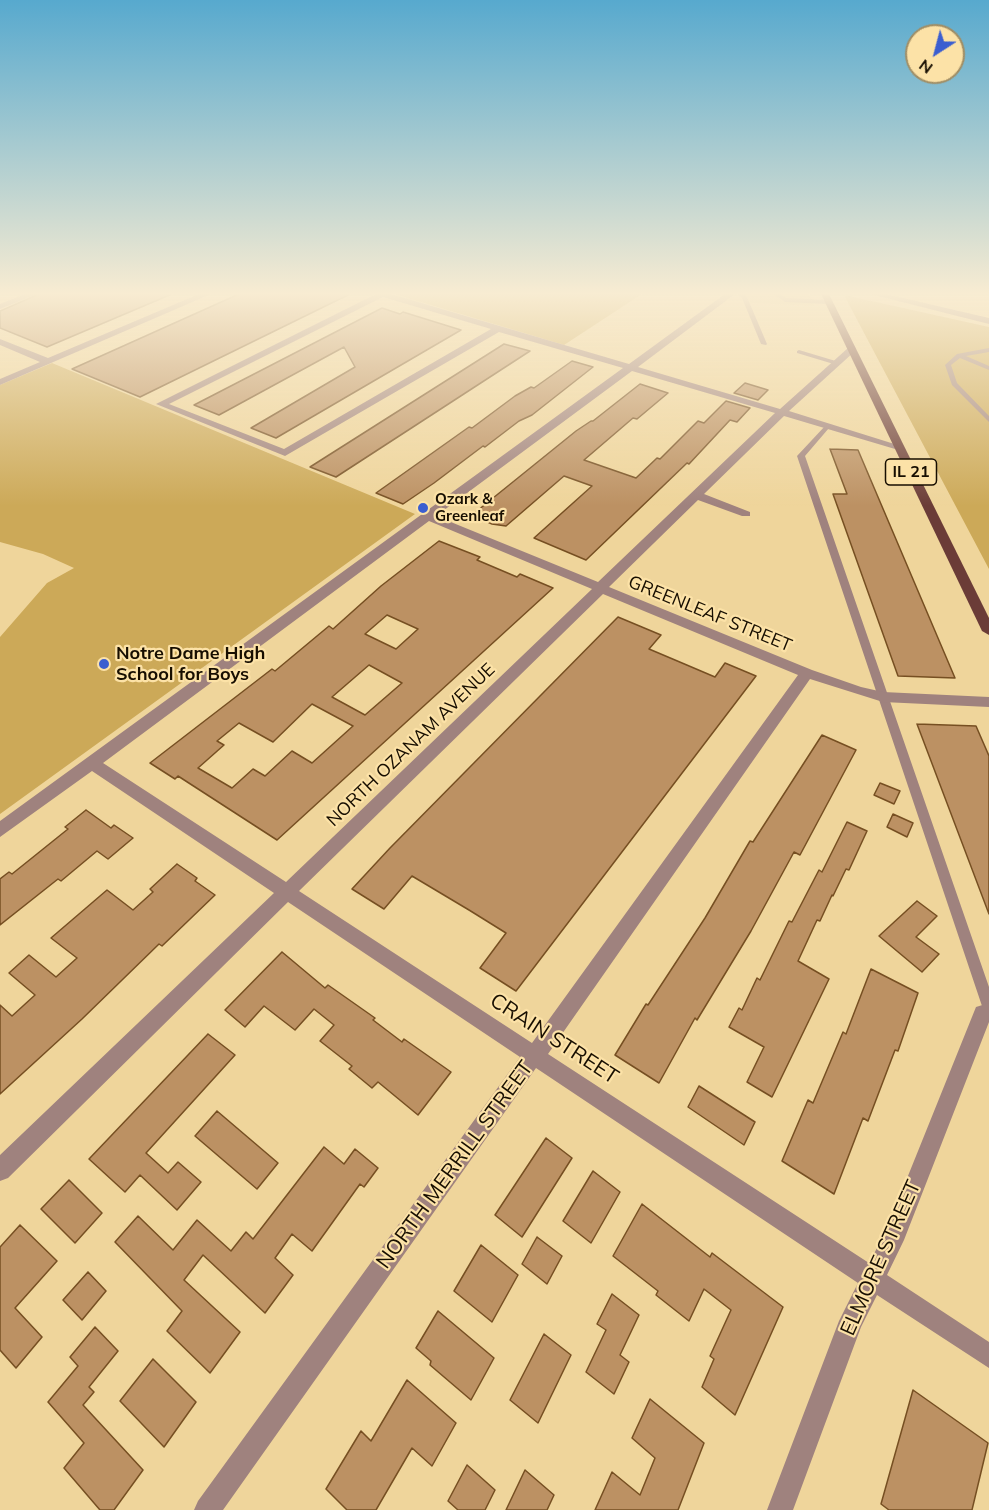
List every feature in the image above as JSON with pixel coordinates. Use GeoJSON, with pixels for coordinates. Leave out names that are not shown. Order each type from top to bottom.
{"type":"FeatureCollection","features":[{"type":"Feature","properties":{"kind":"main road","name":"IL 21"},"geometry":{"type":"LineString","coordinates":[[858,364],[985,616],[989,631]]}},
{"type":"Feature","properties":{"kind":"street"},"geometry":{"type":"LineString","coordinates":[[0,382],[43,364]]}},
{"type":"Feature","properties":{"kind":"street"},"geometry":{"type":"LineString","coordinates":[[241,364],[161,404],[285,453],[437,364]]}},
{"type":"Feature","properties":{"kind":"street"},"geometry":{"type":"LineString","coordinates":[[618,364],[899,447]]}},
{"type":"Feature","properties":{"kind":"street"},"geometry":{"type":"LineString","coordinates":[[0,830],[635,364]]}},
{"type":"Feature","properties":{"kind":"street","name":"NORTH OZANAM AVENUE"},"geometry":{"type":"LineString","coordinates":[[0,1170],[781,413],[835,364]]}},
{"type":"Feature","properties":{"kind":"street"},"geometry":{"type":"LineString","coordinates":[[696,495],[746,514]]}},
{"type":"Feature","properties":{"kind":"street","name":"GREENLEAF STREET"},"geometry":{"type":"LineString","coordinates":[[428,516],[807,673],[859,691],[883,697],[989,702]]}},
{"type":"Feature","properties":{"kind":"street","name":"NORTH MERRILL STREET"},"geometry":{"type":"LineString","coordinates":[[207,1510],[513,1082],[555,1030],[807,673]]}},
{"type":"Feature","properties":{"kind":"street","name":"CRAIN STREET"},"geometry":{"type":"LineString","coordinates":[[92,763],[989,1356]]}},
{"type":"Feature","properties":{"kind":"street","name":"ELMORE STREET"},"geometry":{"type":"LineString","coordinates":[[780,1510],[851,1321],[893,1240],[983,1013],[989,1012]]}},
{"type":"Feature","properties":{"kind":"lane"},"geometry":{"type":"LineString","coordinates":[[949,364],[949,372],[963,395],[989,420]]}},
{"type":"Feature","properties":{"kind":"lane"},"geometry":{"type":"LineString","coordinates":[[827,427],[801,456],[989,1006]]}},
{"type":"Feature","properties":{"kind":"shaded area","name":"Notre Dame High School for Boys"},"geometry":{"type":"Polygon","coordinates":[[[49,364],[56,364],[415,514],[0,814],[0,637],[47,583],[74,568],[43,554],[0,542],[0,385],[49,364]]]}},
{"type":"Feature","properties":{"kind":"shaded area"},"geometry":{"type":"Polygon","coordinates":[[[881,364],[989,364],[989,569],[881,364]]]}},
{"type":"Feature","properties":{"kind":"building"},"geometry":{"type":"Polygon","coordinates":[[[82,364],[206,364],[140,397],[72,369],[82,364]]]}},
{"type":"Feature","properties":{"kind":"building"},"geometry":{"type":"Polygon","coordinates":[[[273,364],[312,364],[219,415],[194,405],[273,364]]]}},
{"type":"Feature","properties":{"kind":"building"},"geometry":{"type":"Polygon","coordinates":[[[354,364],[402,364],[276,438],[251,428],[355,367],[354,364]]]}},
{"type":"Feature","properties":{"kind":"building"},"geometry":{"type":"Polygon","coordinates":[[[472,364],[509,364],[336,477],[310,467],[472,364]]]}},
{"type":"Feature","properties":{"kind":"building"},"geometry":{"type":"Polygon","coordinates":[[[567,364],[593,367],[532,415],[519,421],[403,504],[376,493],[515,396],[531,387],[534,388],[567,364]]]}},
{"type":"Feature","properties":{"kind":"building"},"geometry":{"type":"Polygon","coordinates":[[[745,383],[768,390],[758,400],[734,393],[745,383]]]}},
{"type":"Feature","properties":{"kind":"building"},"geometry":{"type":"Polygon","coordinates":[[[640,384],[668,393],[637,419],[633,418],[584,460],[636,478],[657,458],[660,459],[698,421],[704,423],[726,401],[750,408],[737,422],[730,420],[689,464],[687,463],[586,560],[534,538],[592,486],[564,476],[506,526],[492,524],[472,515],[576,431],[593,421],[640,384]]]}},
{"type":"Feature","properties":{"kind":"building"},"geometry":{"type":"Polygon","coordinates":[[[830,449],[858,450],[955,678],[898,676],[833,494],[847,494],[830,449]]]}},
{"type":"Feature","properties":{"kind":"building"},"geometry":{"type":"Polygon","coordinates":[[[439,541],[480,557],[477,560],[517,577],[520,574],[553,588],[277,840],[178,776],[175,779],[150,763],[272,669],[275,671],[329,626],[333,629],[381,586],[439,541]],[[387,615],[365,634],[396,649],[418,629],[387,615]],[[369,665],[332,697],[365,715],[402,683],[369,665]],[[312,704],[273,742],[239,723],[217,741],[224,745],[198,768],[232,788],[253,769],[265,776],[292,751],[312,763],[353,726],[312,704]]]}},
{"type":"Feature","properties":{"kind":"building"},"geometry":{"type":"Polygon","coordinates":[[[618,617],[661,635],[649,649],[715,677],[725,663],[756,676],[516,991],[480,968],[506,933],[412,876],[384,909],[352,889],[618,617]]]}},
{"type":"Feature","properties":{"kind":"building"},"geometry":{"type":"Polygon","coordinates":[[[917,724],[976,726],[989,756],[989,914],[917,724]]]}},
{"type":"Feature","properties":{"kind":"building"},"geometry":{"type":"Polygon","coordinates":[[[822,735],[856,750],[800,855],[794,852],[751,931],[697,1020],[695,1018],[659,1083],[615,1055],[646,1004],[648,1005],[705,918],[750,841],[753,842],[822,735]]]}},
{"type":"Feature","properties":{"kind":"building"},"geometry":{"type":"Polygon","coordinates":[[[880,783],[900,791],[894,804],[874,795],[880,783]]]}},
{"type":"Feature","properties":{"kind":"building"},"geometry":{"type":"Polygon","coordinates":[[[86,810],[111,828],[114,825],[133,838],[108,859],[97,851],[61,881],[58,879],[0,925],[0,879],[9,872],[12,874],[68,829],[65,827],[86,810]]]}},
{"type":"Feature","properties":{"kind":"building"},"geometry":{"type":"Polygon","coordinates":[[[893,814],[913,823],[907,837],[887,827],[893,814]]]}},
{"type":"Feature","properties":{"kind":"building"},"geometry":{"type":"Polygon","coordinates":[[[847,822],[867,831],[849,870],[846,869],[820,921],[817,920],[798,961],[829,979],[772,1097],[747,1082],[764,1047],[729,1027],[739,1008],[742,1010],[757,978],[760,980],[789,921],[792,922],[819,870],[822,872],[847,822]]]}},
{"type":"Feature","properties":{"kind":"building"},"geometry":{"type":"Polygon","coordinates":[[[177,864],[215,895],[162,946],[159,944],[0,1094],[0,1005],[12,1016],[35,995],[9,973],[29,955],[56,977],[77,958],[51,938],[107,890],[133,910],[153,892],[150,889],[177,864]]]}},
{"type":"Feature","properties":{"kind":"building"},"geometry":{"type":"Polygon","coordinates":[[[917,901],[937,916],[916,937],[939,954],[922,972],[879,936],[917,901]]]}},
{"type":"Feature","properties":{"kind":"building"},"geometry":{"type":"Polygon","coordinates":[[[282,952],[325,988],[328,985],[375,1018],[373,1020],[402,1042],[404,1039],[451,1072],[418,1115],[378,1082],[372,1088],[349,1069],[352,1066],[320,1041],[334,1025],[314,1009],[295,1030],[264,1006],[245,1027],[225,1010],[282,952]]]}},
{"type":"Feature","properties":{"kind":"building"},"geometry":{"type":"Polygon","coordinates":[[[871,969],[918,993],[898,1051],[895,1050],[868,1121],[863,1118],[834,1194],[782,1161],[808,1100],[813,1103],[843,1032],[846,1034],[871,969]]]}},
{"type":"Feature","properties":{"kind":"building"},"geometry":{"type":"Polygon","coordinates":[[[208,1034],[235,1055],[146,1153],[168,1173],[178,1162],[201,1182],[177,1210],[140,1175],[125,1192],[89,1159],[208,1034]]]}},
{"type":"Feature","properties":{"kind":"building"},"geometry":{"type":"Polygon","coordinates":[[[699,1086],[755,1122],[744,1145],[688,1107],[699,1086]]]}},
{"type":"Feature","properties":{"kind":"building"},"geometry":{"type":"Polygon","coordinates":[[[217,1111],[278,1163],[257,1189],[195,1136],[217,1111]]]}},
{"type":"Feature","properties":{"kind":"building"},"geometry":{"type":"Polygon","coordinates":[[[546,1138],[572,1158],[522,1237],[495,1215],[546,1138]]]}},
{"type":"Feature","properties":{"kind":"building"},"geometry":{"type":"Polygon","coordinates":[[[324,1147],[344,1164],[355,1149],[378,1168],[364,1187],[360,1184],[312,1251],[292,1234],[275,1258],[293,1275],[265,1313],[203,1255],[184,1280],[240,1332],[210,1373],[167,1331],[182,1311],[115,1242],[138,1216],[173,1250],[197,1220],[231,1251],[246,1232],[253,1239],[324,1147]]]}},
{"type":"Feature","properties":{"kind":"building"},"geometry":{"type":"Polygon","coordinates":[[[593,1171],[620,1192],[591,1243],[563,1221],[593,1171]]]}},
{"type":"Feature","properties":{"kind":"building"},"geometry":{"type":"Polygon","coordinates":[[[69,1180],[102,1213],[75,1243],[41,1209],[69,1180]]]}},
{"type":"Feature","properties":{"kind":"building"},"geometry":{"type":"Polygon","coordinates":[[[642,1204],[710,1257],[712,1253],[783,1307],[735,1415],[702,1387],[714,1359],[710,1356],[731,1310],[704,1289],[689,1321],[656,1295],[658,1291],[613,1256],[642,1204]]]}},
{"type":"Feature","properties":{"kind":"building"},"geometry":{"type":"Polygon","coordinates":[[[20,1225],[57,1261],[15,1308],[42,1337],[16,1368],[0,1350],[0,1247],[20,1225]]]}},
{"type":"Feature","properties":{"kind":"building"},"geometry":{"type":"Polygon","coordinates":[[[537,1237],[562,1256],[547,1284],[522,1264],[537,1237]]]}},
{"type":"Feature","properties":{"kind":"building"},"geometry":{"type":"Polygon","coordinates":[[[481,1245],[518,1275],[492,1322],[454,1291],[481,1245]]]}},
{"type":"Feature","properties":{"kind":"building"},"geometry":{"type":"Polygon","coordinates":[[[88,1272],[106,1291],[82,1320],[63,1300],[88,1272]]]}},
{"type":"Feature","properties":{"kind":"building"},"geometry":{"type":"Polygon","coordinates":[[[612,1294],[639,1315],[620,1355],[629,1362],[614,1394],[586,1372],[606,1330],[597,1324],[612,1294]]]}},
{"type":"Feature","properties":{"kind":"building"},"geometry":{"type":"Polygon","coordinates":[[[438,1311],[494,1358],[471,1400],[430,1365],[431,1361],[416,1348],[438,1311]]]}},
{"type":"Feature","properties":{"kind":"building"},"geometry":{"type":"Polygon","coordinates":[[[95,1327],[118,1351],[89,1387],[94,1392],[83,1405],[143,1470],[114,1510],[100,1510],[64,1468],[84,1443],[48,1402],[78,1366],[70,1357],[95,1327]]]}},
{"type":"Feature","properties":{"kind":"building"},"geometry":{"type":"Polygon","coordinates":[[[544,1334],[571,1355],[538,1423],[510,1400],[544,1334]]]}},
{"type":"Feature","properties":{"kind":"building"},"geometry":{"type":"Polygon","coordinates":[[[153,1359],[196,1402],[164,1447],[120,1401],[153,1359]]]}},
{"type":"Feature","properties":{"kind":"building"},"geometry":{"type":"Polygon","coordinates":[[[407,1380],[456,1423],[432,1466],[412,1448],[376,1510],[347,1510],[326,1489],[361,1431],[371,1441],[407,1380]]]}},
{"type":"Feature","properties":{"kind":"building"},"geometry":{"type":"Polygon","coordinates":[[[913,1390],[988,1443],[972,1510],[889,1510],[881,1504],[913,1390]]]}},
{"type":"Feature","properties":{"kind":"building"},"geometry":{"type":"Polygon","coordinates":[[[650,1399],[704,1443],[678,1510],[595,1510],[612,1472],[640,1495],[655,1458],[632,1438],[650,1399]]]}},
{"type":"Feature","properties":{"kind":"building"},"geometry":{"type":"Polygon","coordinates":[[[467,1465],[495,1490],[485,1510],[458,1510],[448,1501],[467,1465]]]}},
{"type":"Feature","properties":{"kind":"building"},"geometry":{"type":"Polygon","coordinates":[[[525,1470],[554,1495],[547,1510],[506,1510],[525,1470]]]}},
{"type":"Feature","properties":{"kind":"place","name":"Ozark & Greenleaf"},"geometry":{"type":"Point","coordinates":[423,508]}},
{"type":"Feature","properties":{"kind":"place","name":"Notre Dame High School for Boys"},"geometry":{"type":"Point","coordinates":[104,664]}}]}
